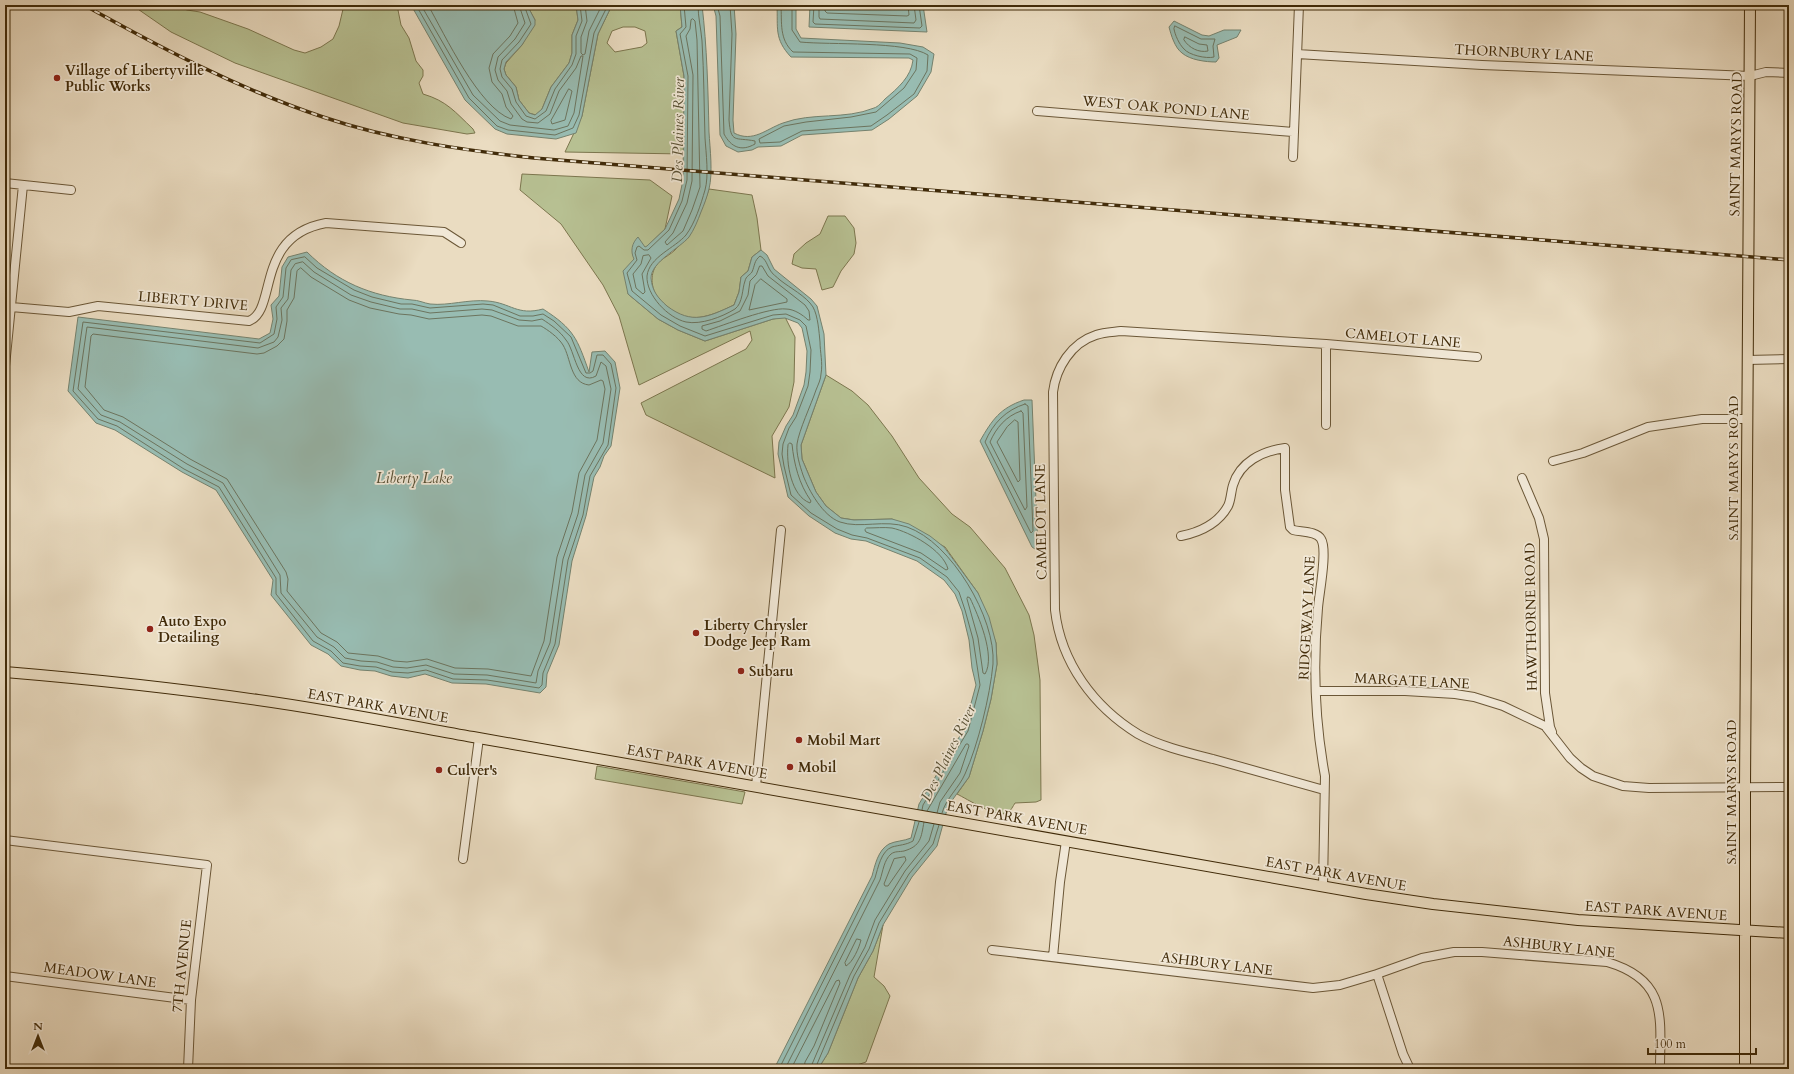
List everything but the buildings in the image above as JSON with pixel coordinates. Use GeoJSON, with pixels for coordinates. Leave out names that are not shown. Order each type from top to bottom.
{"type":"FeatureCollection","features":[{"type":"Feature","properties":{"kind":"main road","name":"SAINT MARYS ROAD"},"geometry":{"type":"LineString","coordinates":[[1745,1069],[1747,360],[1750,5]]}},
{"type":"Feature","properties":{"kind":"main road","name":"EAST PARK AVENUE"},"geometry":{"type":"LineString","coordinates":[[5,672],[102,680],[258,700],[361,716],[904,813],[1433,904],[1578,920],[1789,933]]}},
{"type":"Feature","properties":{"kind":"street"},"geometry":{"type":"LineString","coordinates":[[1293,157],[1292,132],[1299,5]]}},
{"type":"Feature","properties":{"kind":"street","name":"THORNBURY LANE"},"geometry":{"type":"LineString","coordinates":[[1297,54],[1482,65],[1750,76],[1766,72],[1789,73]]}},
{"type":"Feature","properties":{"kind":"street","name":"WEST OAK POND LANE"},"geometry":{"type":"LineString","coordinates":[[1036,111],[1292,132]]}},
{"type":"Feature","properties":{"kind":"street"},"geometry":{"type":"LineString","coordinates":[[5,183],[70,190]]}},
{"type":"Feature","properties":{"kind":"street"},"geometry":{"type":"LineString","coordinates":[[5,366],[23,185]]}},
{"type":"Feature","properties":{"kind":"street","name":"LIBERTY DRIVE"},"geometry":{"type":"LineString","coordinates":[[11,307],[69,312],[89,306],[102,306],[244,321],[255,318],[260,311],[273,266],[285,244],[304,230],[315,225],[326,223],[444,232],[461,243]]}},
{"type":"Feature","properties":{"kind":"street","name":"CAMELOT LANE"},"geometry":{"type":"LineString","coordinates":[[1324,790],[1177,749],[1140,734],[1110,714],[1094,698],[1080,677],[1070,661],[1062,641],[1055,610],[1054,381],[1060,367],[1068,355],[1085,340],[1107,332],[1121,331],[1326,344],[1477,357]]}},
{"type":"Feature","properties":{"kind":"street","name":"CAMELOT LANE"},"geometry":{"type":"LineString","coordinates":[[1326,344],[1326,425]]}},
{"type":"Feature","properties":{"kind":"street"},"geometry":{"type":"LineString","coordinates":[[1747,360],[1789,359]]}},
{"type":"Feature","properties":{"kind":"street"},"geometry":{"type":"LineString","coordinates":[[1553,461],[1583,453],[1648,427],[1702,419],[1747,419]]}},
{"type":"Feature","properties":{"kind":"street","name":"RIDGEWAY LANE"},"geometry":{"type":"LineString","coordinates":[[1181,536],[1195,534],[1216,521],[1229,504],[1231,490],[1239,471],[1249,462],[1275,449],[1285,448],[1285,490],[1290,526],[1293,530],[1316,534],[1321,538],[1323,546],[1322,581],[1318,608],[1316,645],[1316,691],[1325,776],[1323,886]]}},
{"type":"Feature","properties":{"kind":"street","name":"HAWTHORNE ROAD"},"geometry":{"type":"LineString","coordinates":[[1522,478],[1539,518],[1544,539],[1545,693],[1550,727],[1553,735]]}},
{"type":"Feature","properties":{"kind":"street"},"geometry":{"type":"LineString","coordinates":[[756,786],[781,530]]}},
{"type":"Feature","properties":{"kind":"street","name":"MARGATE LANE"},"geometry":{"type":"LineString","coordinates":[[1316,691],[1405,691],[1474,696],[1522,714],[1545,726],[1570,758],[1581,768],[1593,776],[1623,786],[1789,787]]}},
{"type":"Feature","properties":{"kind":"street"},"geometry":{"type":"LineString","coordinates":[[463,858],[479,738]]}},
{"type":"Feature","properties":{"kind":"street","name":"7TH AVENUE"},"geometry":{"type":"LineString","coordinates":[[5,840],[206,865],[191,1000],[188,1069]]}},
{"type":"Feature","properties":{"kind":"street"},"geometry":{"type":"LineString","coordinates":[[1053,957],[1060,882],[1066,841]]}},
{"type":"Feature","properties":{"kind":"street","name":"ASHBURY LANE"},"geometry":{"type":"LineString","coordinates":[[992,950],[1313,988],[1340,985],[1422,958],[1454,952],[1482,952],[1607,962],[1624,967],[1637,975],[1648,986],[1658,1005],[1661,1019],[1660,1064],[1658,1069]]}},
{"type":"Feature","properties":{"kind":"street"},"geometry":{"type":"LineString","coordinates":[[1377,974],[1408,1068]]}},
{"type":"Feature","properties":{"kind":"street","name":"MEADOW LANE"},"geometry":{"type":"LineString","coordinates":[[5,976],[191,1000]]}},
{"type":"Feature","properties":{"kind":"green space"},"geometry":{"type":"Polygon","coordinates":[[[132,5],[175,5],[248,29],[294,50],[305,53],[321,47],[333,39],[339,26],[344,5],[397,5],[401,25],[409,38],[416,61],[423,70],[423,76],[419,83],[423,94],[438,100],[456,112],[473,129],[475,133],[467,134],[403,123],[235,63],[171,32],[132,5]]]}},
{"type":"Feature","properties":{"kind":"green space"},"geometry":{"type":"Polygon","coordinates":[[[527,5],[576,5],[578,20],[572,35],[572,53],[569,63],[551,87],[542,109],[536,115],[529,113],[519,100],[516,87],[506,75],[504,69],[506,63],[522,45],[535,20],[527,5]]]}},
{"type":"Feature","properties":{"kind":"green space"},"geometry":{"type":"Polygon","coordinates":[[[612,5],[680,5],[682,27],[676,31],[684,76],[684,154],[565,152],[582,116],[598,34],[612,5]],[[623,27],[612,31],[607,43],[615,52],[642,47],[647,43],[645,31],[635,27],[623,27]]]}},
{"type":"Feature","properties":{"kind":"green space"},"geometry":{"type":"Polygon","coordinates":[[[522,174],[650,180],[672,196],[665,229],[634,259],[628,294],[658,319],[678,330],[705,341],[773,319],[785,317],[795,337],[794,382],[789,407],[772,436],[775,478],[646,415],[641,403],[746,349],[752,340],[750,331],[639,385],[619,316],[603,285],[561,224],[520,190],[522,174]]]}},
{"type":"Feature","properties":{"kind":"green space"},"geometry":{"type":"Polygon","coordinates":[[[709,189],[752,195],[757,218],[761,250],[752,257],[748,271],[741,277],[739,292],[734,305],[704,317],[688,317],[673,311],[658,299],[653,288],[652,278],[654,269],[660,261],[675,250],[691,229],[700,213],[709,189]]]}},
{"type":"Feature","properties":{"kind":"green space"},"geometry":{"type":"Polygon","coordinates":[[[828,216],[845,216],[854,228],[856,243],[854,254],[841,271],[833,287],[822,290],[816,269],[802,268],[792,264],[794,254],[806,243],[820,234],[828,216]]]}},
{"type":"Feature","properties":{"kind":"green space"},"geometry":{"type":"Polygon","coordinates":[[[826,375],[852,391],[868,405],[892,436],[919,478],[952,514],[970,527],[1005,568],[1029,615],[1034,635],[1040,680],[1041,800],[1036,802],[1015,803],[1011,810],[1002,814],[989,811],[957,794],[969,777],[983,731],[991,699],[997,664],[996,643],[978,593],[945,547],[892,519],[854,520],[841,518],[826,506],[816,492],[802,459],[801,445],[826,375]]]}},
{"type":"Feature","properties":{"kind":"green space"},"geometry":{"type":"Polygon","coordinates":[[[597,766],[745,792],[742,804],[595,779],[597,766]]]}},
{"type":"Feature","properties":{"kind":"green space"},"geometry":{"type":"Polygon","coordinates":[[[883,925],[874,977],[884,986],[890,996],[866,1062],[851,1067],[850,1069],[818,1069],[828,1053],[858,978],[873,951],[883,925]]]}},
{"type":"Feature","properties":{"kind":"water"},"geometry":{"type":"Polygon","coordinates":[[[411,5],[527,5],[535,20],[535,25],[522,45],[506,62],[504,69],[506,75],[516,87],[519,100],[529,113],[535,115],[542,109],[551,87],[569,63],[572,53],[572,35],[578,20],[576,5],[612,5],[598,34],[582,116],[576,133],[556,139],[507,134],[495,129],[465,100],[411,5]]]}},
{"type":"Feature","properties":{"kind":"water"},"geometry":{"type":"Polygon","coordinates":[[[680,5],[702,5],[707,68],[711,176],[706,198],[691,234],[661,261],[652,272],[651,278],[654,290],[658,297],[667,306],[684,316],[708,316],[734,305],[739,292],[741,277],[748,271],[752,257],[761,250],[767,255],[774,269],[811,299],[817,306],[824,334],[826,375],[801,445],[802,459],[816,492],[826,506],[841,518],[854,520],[892,519],[909,524],[930,536],[944,547],[978,593],[989,617],[996,643],[997,664],[991,699],[969,777],[948,806],[937,846],[912,877],[883,925],[873,951],[858,978],[828,1053],[818,1069],[774,1069],[872,876],[882,850],[889,844],[911,838],[919,804],[964,729],[976,685],[972,668],[969,640],[962,611],[955,594],[944,580],[917,561],[866,541],[851,539],[835,533],[809,516],[788,497],[778,454],[779,442],[793,415],[804,385],[806,372],[807,351],[802,328],[798,323],[785,318],[773,319],[705,341],[678,330],[658,319],[628,294],[623,271],[634,259],[632,247],[634,242],[638,237],[645,247],[665,229],[679,199],[683,180],[684,76],[676,31],[682,27],[680,5]]]}},
{"type":"Feature","properties":{"kind":"water"},"geometry":{"type":"Polygon","coordinates":[[[713,5],[734,5],[736,34],[733,120],[734,133],[741,136],[753,136],[783,123],[794,120],[863,112],[880,104],[895,91],[907,77],[912,66],[913,60],[909,58],[791,57],[779,39],[777,27],[777,5],[796,5],[796,29],[801,38],[900,43],[923,47],[934,54],[931,72],[917,96],[889,119],[872,130],[802,135],[781,146],[758,147],[752,150],[738,152],[726,146],[720,135],[716,16],[713,5]]]}},
{"type":"Feature","properties":{"kind":"water"},"geometry":{"type":"Polygon","coordinates":[[[810,5],[923,5],[927,32],[809,27],[810,5]]]}},
{"type":"Feature","properties":{"kind":"water"},"geometry":{"type":"Polygon","coordinates":[[[1174,21],[1202,35],[1209,36],[1224,30],[1241,30],[1237,37],[1217,45],[1219,58],[1216,62],[1203,61],[1185,55],[1177,48],[1169,27],[1174,21]]]}},
{"type":"Feature","properties":{"kind":"water","name":"Liberty Lake"},"geometry":{"type":"Polygon","coordinates":[[[307,252],[330,272],[355,286],[383,295],[416,300],[430,304],[488,301],[496,302],[520,310],[534,311],[543,309],[562,322],[573,335],[589,372],[592,352],[605,351],[615,362],[620,388],[611,446],[604,456],[594,477],[586,516],[572,561],[559,645],[547,674],[546,687],[540,693],[486,684],[452,683],[425,674],[408,678],[341,666],[328,654],[311,645],[271,595],[273,580],[216,490],[182,472],[115,430],[96,423],[68,391],[78,317],[259,339],[270,333],[273,319],[271,305],[279,296],[282,267],[288,257],[307,252]]]}},
{"type":"Feature","properties":{"kind":"water"},"geometry":{"type":"Polygon","coordinates":[[[1024,400],[1032,400],[1038,551],[1032,547],[980,441],[993,421],[1003,411],[1024,400]]]}},
{"type":"Feature","properties":{"kind":"railway"},"geometry":{"type":"LineString","coordinates":[[84,5],[201,67],[292,106],[323,117],[375,132],[454,148],[534,158],[1789,260]]}},
{"type":"Feature","properties":{"kind":"place","name":"Village of Libertyville Public Works"},"geometry":{"type":"Point","coordinates":[57,78]}},
{"type":"Feature","properties":{"kind":"place","name":"Auto Expo Detailing"},"geometry":{"type":"Point","coordinates":[150,629]}},
{"type":"Feature","properties":{"kind":"place","name":"Liberty Chrysler Dodge Jeep Ram"},"geometry":{"type":"Point","coordinates":[696,633]}},
{"type":"Feature","properties":{"kind":"place","name":"Subaru"},"geometry":{"type":"Point","coordinates":[741,671]}},
{"type":"Feature","properties":{"kind":"place","name":"Mobil Mart"},"geometry":{"type":"Point","coordinates":[799,740]}},
{"type":"Feature","properties":{"kind":"place","name":"Mobil"},"geometry":{"type":"Point","coordinates":[790,767]}},
{"type":"Feature","properties":{"kind":"place","name":"Culver's"},"geometry":{"type":"Point","coordinates":[439,770]}},
{"type":"Feature","properties":{"kind":"water label","name":"Des Plaines River"},"geometry":{"type":"Point","coordinates":[678,130]}},
{"type":"Feature","properties":{"kind":"water label","name":"Des Plaines River"},"geometry":{"type":"Point","coordinates":[948,753]}}]}
